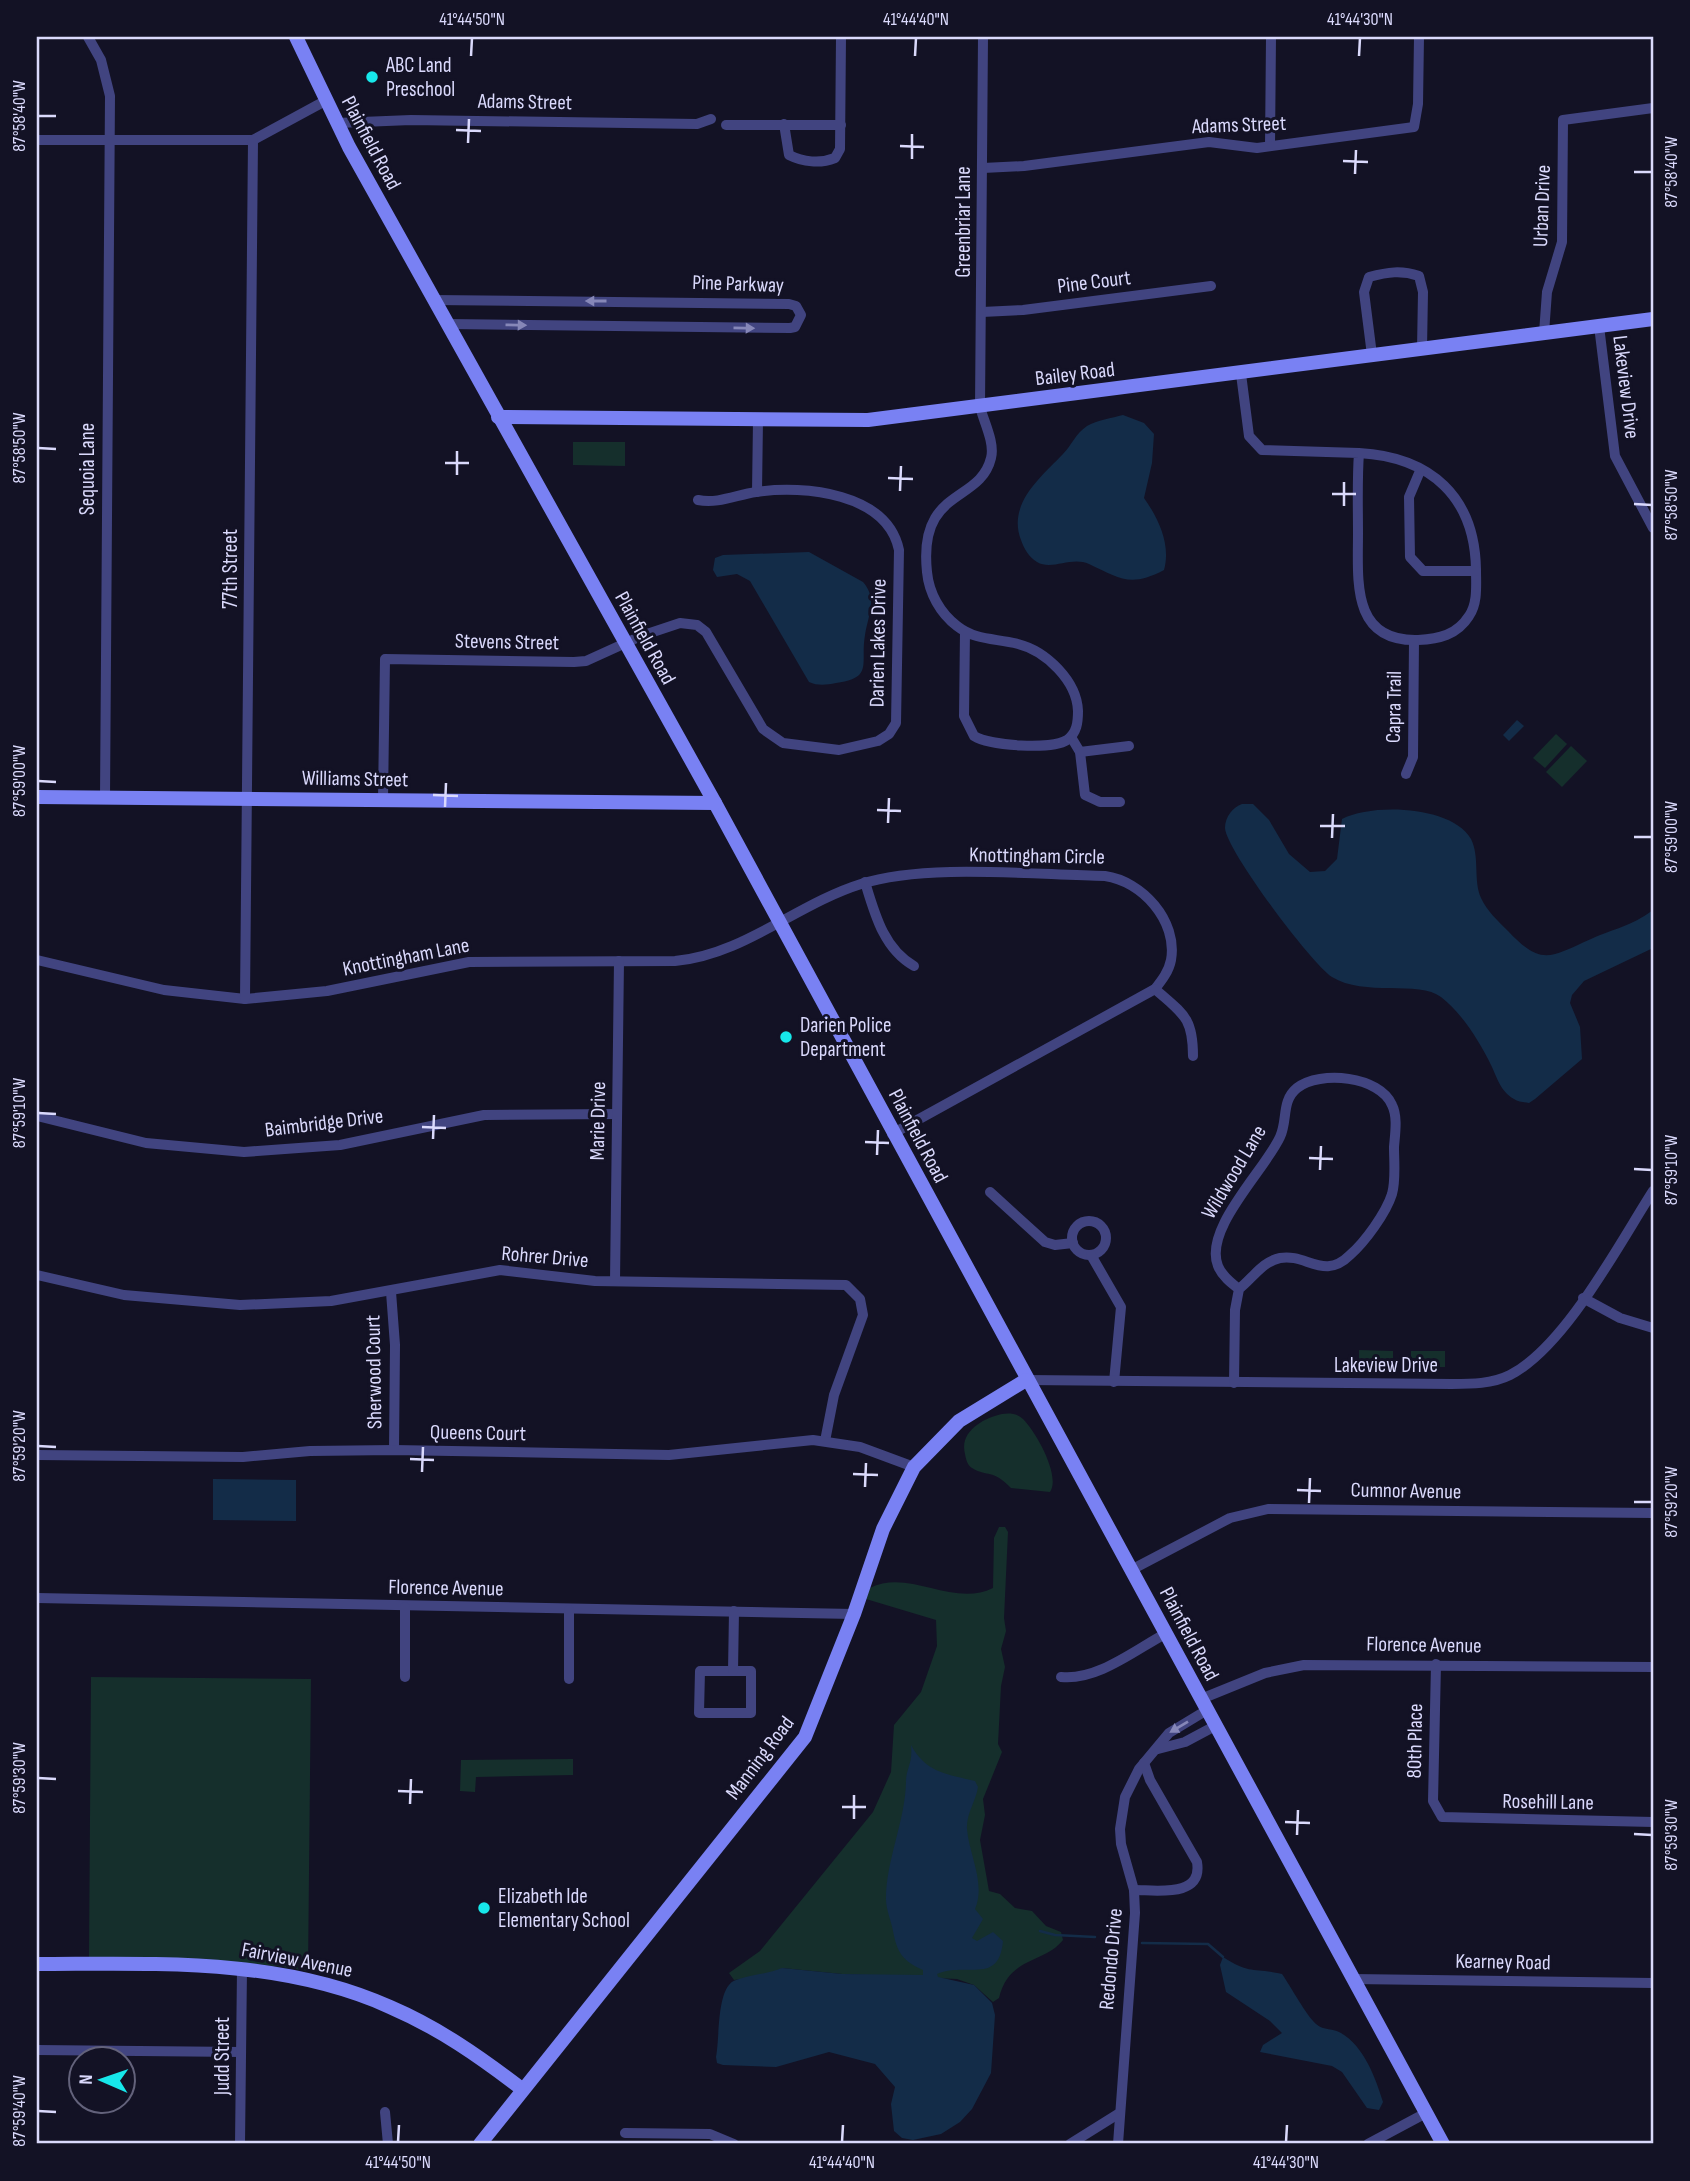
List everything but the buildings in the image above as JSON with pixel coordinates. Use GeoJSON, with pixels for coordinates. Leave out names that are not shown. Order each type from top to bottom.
{"type":"FeatureCollection","features":[{"type":"Feature","properties":{"kind":"street","name":"Sequoia Lane"},"geometry":{"type":"LineString","coordinates":[[88,37],[108,79],[104,798]]}},
{"type":"Feature","properties":{"kind":"street","name":"Plainfield Road"},"geometry":{"type":"LineString","coordinates":[[296,37],[325,101],[433,300],[624,645],[715,803],[1443,2144]]}},
{"type":"Feature","properties":{"kind":"street"},"geometry":{"type":"LineString","coordinates":[[784,124],[789,155],[799,160],[825,162],[835,158],[840,149],[841,37]]}},
{"type":"Feature","properties":{"kind":"street","name":"Greenbriar Lane"},"geometry":{"type":"LineString","coordinates":[[965,631],[944,613],[933,594],[927,573],[927,541],[938,512],[979,479],[988,467],[992,449],[980,407],[983,37]]}},
{"type":"Feature","properties":{"kind":"street"},"geometry":{"type":"LineString","coordinates":[[1270,146],[1271,37]]}},
{"type":"Feature","properties":{"kind":"street","name":"Adams Street"},"geometry":{"type":"LineString","coordinates":[[982,168],[1024,166],[1209,142],[1243,147],[1270,146],[1414,127],[1418,104],[1419,37]]}},
{"type":"Feature","properties":{"kind":"street"},"geometry":{"type":"LineString","coordinates":[[37,140],[253,140],[325,101]]}},
{"type":"Feature","properties":{"kind":"street","name":"Urban Drive"},"geometry":{"type":"LineString","coordinates":[[1544,333],[1547,292],[1561,251],[1563,120],[1653,108]]}},
{"type":"Feature","properties":{"kind":"street","name":"Adams Street"},"geometry":{"type":"LineString","coordinates":[[337,123],[411,120],[697,124],[711,119]]}},
{"type":"Feature","properties":{"kind":"street"},"geometry":{"type":"LineString","coordinates":[[726,125],[841,125]]}},
{"type":"Feature","properties":{"kind":"street","name":"77th Street"},"geometry":{"type":"LineString","coordinates":[[245,999],[253,140]]}},
{"type":"Feature","properties":{"kind":"street"},"geometry":{"type":"LineString","coordinates":[[1372,355],[1364,292],[1369,277],[1384,273],[1404,271],[1419,276],[1423,292],[1422,349]]}},
{"type":"Feature","properties":{"kind":"street","name":"Pine Court"},"geometry":{"type":"LineString","coordinates":[[982,312],[1023,310],[1211,286]]}},
{"type":"Feature","properties":{"kind":"street","name":"Pine Parkway"},"geometry":{"type":"LineString","coordinates":[[433,300],[789,304],[796,306],[801,315],[795,327],[790,328],[448,324]]}},
{"type":"Feature","properties":{"kind":"street"},"geometry":{"type":"LineString","coordinates":[[636,326],[637,302]]}},
{"type":"Feature","properties":{"kind":"street","name":"Bailey Road"},"geometry":{"type":"LineString","coordinates":[[498,417],[868,420],[1653,319]]}},
{"type":"Feature","properties":{"kind":"street","name":"Lakeview Drive"},"geometry":{"type":"LineString","coordinates":[[1599,326],[1615,456],[1653,528]]}},
{"type":"Feature","properties":{"kind":"street"},"geometry":{"type":"LineString","coordinates":[[1241,374],[1249,436],[1262,450],[1359,453],[1390,455],[1439,481],[1452,492],[1466,513],[1474,540],[1475,604],[1462,626],[1447,635],[1402,639],[1377,628],[1366,615],[1359,599],[1359,453]]}},
{"type":"Feature","properties":{"kind":"street"},"geometry":{"type":"LineString","coordinates":[[757,492],[758,419]]}},
{"type":"Feature","properties":{"kind":"street"},"geometry":{"type":"LineString","coordinates":[[1420,471],[1409,497],[1410,557],[1423,571],[1476,571]]}},
{"type":"Feature","properties":{"kind":"street","name":"Darien Lakes Drive"},"geometry":{"type":"LineString","coordinates":[[624,645],[680,623],[701,626],[763,729],[783,743],[839,750],[878,741],[889,734],[896,723],[899,550],[895,534],[885,520],[870,509],[831,495],[757,492],[708,502],[698,500]]}},
{"type":"Feature","properties":{"kind":"street"},"geometry":{"type":"LineString","coordinates":[[965,631],[982,639],[1026,647],[1062,673],[1071,684],[1077,702],[1077,725],[1071,737],[1056,745],[995,744],[974,736],[964,716],[965,631]]}},
{"type":"Feature","properties":{"kind":"street","name":"Capra Trail"},"geometry":{"type":"LineString","coordinates":[[1406,774],[1413,757],[1414,640]]}},
{"type":"Feature","properties":{"kind":"street","name":"Stevens Street"},"geometry":{"type":"LineString","coordinates":[[383,800],[385,659],[574,663],[586,661],[624,645]]}},
{"type":"Feature","properties":{"kind":"street"},"geometry":{"type":"LineString","coordinates":[[1071,737],[1080,752],[1085,795],[1100,802],[1120,802]]}},
{"type":"Feature","properties":{"kind":"street"},"geometry":{"type":"LineString","coordinates":[[1080,752],[1129,746]]}},
{"type":"Feature","properties":{"kind":"street","name":"Williams Street"},"geometry":{"type":"LineString","coordinates":[[37,797],[715,803]]}},
{"type":"Feature","properties":{"kind":"street","name":"Knottingham Circle"},"geometry":{"type":"LineString","coordinates":[[778,921],[819,900],[865,882],[933,873],[1105,876],[1122,879],[1148,895],[1170,938],[1171,962],[1155,989]]}},
{"type":"Feature","properties":{"kind":"street"},"geometry":{"type":"LineString","coordinates":[[865,882],[876,919],[897,956],[914,966]]}},
{"type":"Feature","properties":{"kind":"street","name":"Knottingham Lane"},"geometry":{"type":"LineString","coordinates":[[37,960],[164,990],[245,999],[310,994],[469,962],[699,958],[723,950],[778,921]]}},
{"type":"Feature","properties":{"kind":"street","name":"Marie Drive"},"geometry":{"type":"LineString","coordinates":[[615,1281],[619,961]]}},
{"type":"Feature","properties":{"kind":"street"},"geometry":{"type":"LineString","coordinates":[[892,1133],[1155,989],[1184,1015],[1193,1030],[1193,1056]]}},
{"type":"Feature","properties":{"kind":"street","name":"Wildwood Lane"},"geometry":{"type":"LineString","coordinates":[[1323,1079],[1357,1082],[1377,1088],[1393,1106],[1395,1118],[1393,1188],[1384,1210],[1352,1254],[1340,1262],[1320,1266],[1279,1258],[1265,1265],[1239,1289],[1218,1266],[1216,1239],[1280,1138],[1292,1093],[1307,1083],[1323,1079]]}},
{"type":"Feature","properties":{"kind":"street","name":"Baimbridge Drive"},"geometry":{"type":"LineString","coordinates":[[37,1116],[146,1143],[244,1152],[340,1145],[484,1115],[617,1114]]}},
{"type":"Feature","properties":{"kind":"street","name":"Lakeview Drive"},"geometry":{"type":"LineString","coordinates":[[1026,1380],[1452,1384],[1500,1379],[1519,1370],[1543,1349],[1583,1298],[1653,1191]]}},
{"type":"Feature","properties":{"kind":"street"},"geometry":{"type":"LineString","coordinates":[[990,1192],[1045,1242],[1055,1245],[1073,1243]]}},
{"type":"Feature","properties":{"kind":"street"},"geometry":{"type":"LineString","coordinates":[[1091,1255],[1105,1245],[1105,1234],[1100,1225],[1090,1221],[1080,1224],[1074,1232],[1073,1243],[1080,1252],[1091,1255],[1121,1307],[1114,1382]]}},
{"type":"Feature","properties":{"kind":"street","name":"Rohrer Drive"},"geometry":{"type":"LineString","coordinates":[[37,1275],[102,1291],[192,1303],[284,1304],[390,1292],[500,1270],[615,1281],[837,1283],[851,1288],[860,1299],[863,1315],[834,1395],[825,1441]]}},
{"type":"Feature","properties":{"kind":"street"},"geometry":{"type":"LineString","coordinates":[[1234,1383],[1235,1310],[1239,1289]]}},
{"type":"Feature","properties":{"kind":"street","name":"Sherwood Court"},"geometry":{"type":"LineString","coordinates":[[390,1292],[395,1345],[394,1450]]}},
{"type":"Feature","properties":{"kind":"street"},"geometry":{"type":"LineString","coordinates":[[1583,1298],[1620,1318],[1653,1328]]}},
{"type":"Feature","properties":{"kind":"street","name":"Manning Road"},"geometry":{"type":"LineString","coordinates":[[480,2144],[798,1748],[814,1719],[883,1529],[914,1467],[959,1421],[1026,1380]]}},
{"type":"Feature","properties":{"kind":"street","name":"Queens Court"},"geometry":{"type":"LineString","coordinates":[[37,1455],[243,1457],[310,1451],[394,1450],[670,1455],[718,1452],[759,1444],[825,1441],[875,1451],[914,1467]]}},
{"type":"Feature","properties":{"kind":"street","name":"Cumnor Avenue"},"geometry":{"type":"LineString","coordinates":[[1131,1570],[1230,1518],[1268,1509],[1653,1513]]}},
{"type":"Feature","properties":{"kind":"street","name":"Florence Avenue"},"geometry":{"type":"LineString","coordinates":[[37,1598],[854,1614]]}},
{"type":"Feature","properties":{"kind":"street"},"geometry":{"type":"LineString","coordinates":[[405,1607],[405,1677]]}},
{"type":"Feature","properties":{"kind":"street"},"geometry":{"type":"LineString","coordinates":[[569,1610],[569,1679]]}},
{"type":"Feature","properties":{"kind":"street"},"geometry":{"type":"LineString","coordinates":[[733,1671],[734,1611]]}},
{"type":"Feature","properties":{"kind":"street"},"geometry":{"type":"LineString","coordinates":[[1061,1677],[1074,1678],[1092,1673],[1165,1634]]}},
{"type":"Feature","properties":{"kind":"street","name":"80th Place"},"geometry":{"type":"LineString","coordinates":[[1436,1664],[1433,1801],[1442,1817]]}},
{"type":"Feature","properties":{"kind":"street","name":"Florence Avenue"},"geometry":{"type":"LineString","coordinates":[[1204,1705],[1265,1672],[1304,1665],[1653,1667]]}},
{"type":"Feature","properties":{"kind":"street"},"geometry":{"type":"LineString","coordinates":[[699,1671],[733,1671],[751,1671],[751,1713],[699,1713],[699,1671]]}},
{"type":"Feature","properties":{"kind":"street","name":"Redondo Drive"},"geometry":{"type":"LineString","coordinates":[[1118,2144],[1118,2114],[1135,1913],[1134,1890],[1121,1844],[1121,1813],[1130,1783],[1144,1763],[1169,1733],[1204,1705]]}},
{"type":"Feature","properties":{"kind":"street","name":"Redondo Drive"},"geometry":{"type":"LineString","coordinates":[[1158,1749],[1185,1742],[1215,1726]]}},
{"type":"Feature","properties":{"kind":"street"},"geometry":{"type":"LineString","coordinates":[[1134,1890],[1181,1889],[1192,1884],[1197,1873],[1196,1862],[1150,1780],[1144,1763]]}},
{"type":"Feature","properties":{"kind":"street","name":"Rosehill Lane"},"geometry":{"type":"LineString","coordinates":[[1442,1817],[1653,1822]]}},
{"type":"Feature","properties":{"kind":"street","name":"Fairview Avenue"},"geometry":{"type":"LineString","coordinates":[[37,1964],[178,1964],[242,1969],[334,1986],[388,2006],[458,2042],[522,2089]]}},
{"type":"Feature","properties":{"kind":"street","name":"Judd Street"},"geometry":{"type":"LineString","coordinates":[[240,2144],[242,1969]]}},
{"type":"Feature","properties":{"kind":"street","name":"Kearney Road"},"geometry":{"type":"LineString","coordinates":[[1352,1979],[1653,1983]]}},
{"type":"Feature","properties":{"kind":"street"},"geometry":{"type":"LineString","coordinates":[[37,2050],[241,2052]]}},
{"type":"Feature","properties":{"kind":"street"},"geometry":{"type":"LineString","coordinates":[[385,2112],[388,2144]]}},
{"type":"Feature","properties":{"kind":"street"},"geometry":{"type":"LineString","coordinates":[[1368,2144],[1426,2113]]}},
{"type":"Feature","properties":{"kind":"street"},"geometry":{"type":"LineString","coordinates":[[1070,2144],[1118,2114]]}},
{"type":"Feature","properties":{"kind":"street"},"geometry":{"type":"LineString","coordinates":[[625,2133],[710,2134],[734,2144]]}},
{"type":"Feature","properties":{"kind":"green space"},"geometry":{"type":"Polygon","coordinates":[[[573,442],[625,442],[625,466],[573,465],[573,442]]]}},
{"type":"Feature","properties":{"kind":"green space"},"geometry":{"type":"Polygon","coordinates":[[[1556,734],[1567,744],[1545,768],[1533,758],[1556,734]]]}},
{"type":"Feature","properties":{"kind":"green space"},"geometry":{"type":"Polygon","coordinates":[[[1571,746],[1587,761],[1562,787],[1546,772],[1571,746]]]}},
{"type":"Feature","properties":{"kind":"green space"},"geometry":{"type":"Polygon","coordinates":[[[1359,1350],[1393,1351],[1393,1367],[1359,1366],[1359,1350]]]}},
{"type":"Feature","properties":{"kind":"green space"},"geometry":{"type":"Polygon","coordinates":[[[1411,1351],[1445,1351],[1445,1367],[1411,1367],[1411,1351]]]}},
{"type":"Feature","properties":{"kind":"green space"},"geometry":{"type":"Polygon","coordinates":[[[1002,1414],[1021,1417],[1034,1434],[1050,1465],[1053,1485],[1050,1492],[1011,1488],[999,1478],[978,1471],[968,1464],[964,1446],[969,1432],[981,1422],[1002,1414]]]}},
{"type":"Feature","properties":{"kind":"green space"},"geometry":{"type":"Polygon","coordinates":[[[999,1527],[1005,1527],[1008,1532],[1004,1618],[1006,1631],[1001,1649],[1005,1667],[1001,1686],[998,1744],[1002,1752],[983,1799],[985,1815],[980,1840],[989,1891],[1000,1894],[1015,1908],[1032,1911],[1046,1926],[1061,1932],[1063,1940],[1055,1948],[1028,1962],[1011,1975],[999,1998],[993,2002],[974,1985],[957,1979],[842,1974],[782,1968],[776,1974],[734,1980],[729,1973],[760,1951],[873,1812],[891,1772],[894,1725],[921,1692],[937,1646],[936,1620],[866,1599],[870,1588],[900,1582],[962,1594],[993,1588],[994,1538],[999,1527]]]}},
{"type":"Feature","properties":{"kind":"green space"},"geometry":{"type":"Polygon","coordinates":[[[91,1677],[311,1679],[308,1971],[226,1961],[89,1958],[91,1677]]]}},
{"type":"Feature","properties":{"kind":"green space"},"geometry":{"type":"Polygon","coordinates":[[[573,1759],[573,1775],[476,1777],[475,1792],[460,1791],[461,1760],[573,1759]]]}},
{"type":"Feature","properties":{"kind":"water"},"geometry":{"type":"Polygon","coordinates":[[[1123,415],[1144,423],[1154,434],[1152,463],[1144,498],[1165,542],[1164,570],[1133,580],[1117,577],[1082,562],[1049,565],[1037,562],[1025,550],[1018,527],[1022,503],[1028,492],[1083,429],[1095,422],[1123,415]]]}},
{"type":"Feature","properties":{"kind":"water"},"geometry":{"type":"Polygon","coordinates":[[[809,552],[863,582],[868,588],[871,607],[865,635],[863,668],[861,673],[848,681],[822,685],[809,682],[750,581],[737,574],[717,577],[713,570],[715,558],[723,555],[809,552]]]}},
{"type":"Feature","properties":{"kind":"water"},"geometry":{"type":"Polygon","coordinates":[[[1517,720],[1524,726],[1509,741],[1503,735],[1517,720]]]}},
{"type":"Feature","properties":{"kind":"water"},"geometry":{"type":"Polygon","coordinates":[[[1242,804],[1253,804],[1269,820],[1289,854],[1310,872],[1325,871],[1337,859],[1342,819],[1373,811],[1430,814],[1461,828],[1471,839],[1475,853],[1477,884],[1483,903],[1500,923],[1530,950],[1538,954],[1556,954],[1630,924],[1653,910],[1653,948],[1584,981],[1572,995],[1570,1003],[1580,1027],[1582,1059],[1529,1103],[1517,1101],[1502,1088],[1487,1056],[1469,1028],[1441,997],[1419,990],[1375,988],[1345,983],[1332,977],[1321,967],[1271,906],[1229,840],[1225,828],[1226,820],[1233,810],[1242,804]]]}},
{"type":"Feature","properties":{"kind":"water"},"geometry":{"type":"Polygon","coordinates":[[[213,1479],[296,1480],[296,1521],[213,1520],[213,1479]]]}},
{"type":"Feature","properties":{"kind":"water"},"geometry":{"type":"Polygon","coordinates":[[[911,1745],[930,1767],[975,1781],[978,1787],[967,1829],[979,1889],[975,1909],[983,1919],[972,1938],[977,1941],[993,1932],[1003,1941],[1000,1955],[988,1968],[937,1974],[938,1977],[974,1985],[992,2003],[995,2015],[991,2073],[972,2109],[960,2122],[941,2134],[913,2140],[902,2138],[894,2131],[891,2104],[895,2087],[875,2064],[829,2052],[776,2067],[723,2065],[717,2063],[716,2057],[722,2002],[730,1984],[736,1980],[782,1968],[842,1974],[923,1975],[923,1970],[906,1960],[899,1951],[886,1899],[889,1870],[905,1797],[911,1745]]]}},
{"type":"Feature","properties":{"kind":"water"},"geometry":{"type":"Polygon","coordinates":[[[1223,1957],[1246,1968],[1282,1974],[1316,2024],[1338,2031],[1349,2039],[1363,2054],[1373,2073],[1383,2102],[1379,2110],[1367,2108],[1342,2072],[1332,2066],[1260,2052],[1263,2045],[1282,2033],[1270,2021],[1226,1992],[1220,1965],[1223,1957]]]}},
{"type":"Feature","properties":{"kind":"waterway"},"geometry":{"type":"LineString","coordinates":[[1040,1931],[1055,1935],[1095,1937]]}},
{"type":"Feature","properties":{"kind":"waterway"},"geometry":{"type":"LineString","coordinates":[[1142,1943],[1208,1944],[1223,1957]]}},
{"type":"Feature","properties":{"kind":"place","name":"ABC Land Preschool"},"geometry":{"type":"Point","coordinates":[372,77]}},
{"type":"Feature","properties":{"kind":"place","name":"Darien Police Department"},"geometry":{"type":"Point","coordinates":[786,1037]}},
{"type":"Feature","properties":{"kind":"place","name":"Elizabeth Ide Elementary School"},"geometry":{"type":"Point","coordinates":[484,1908]}}]}
